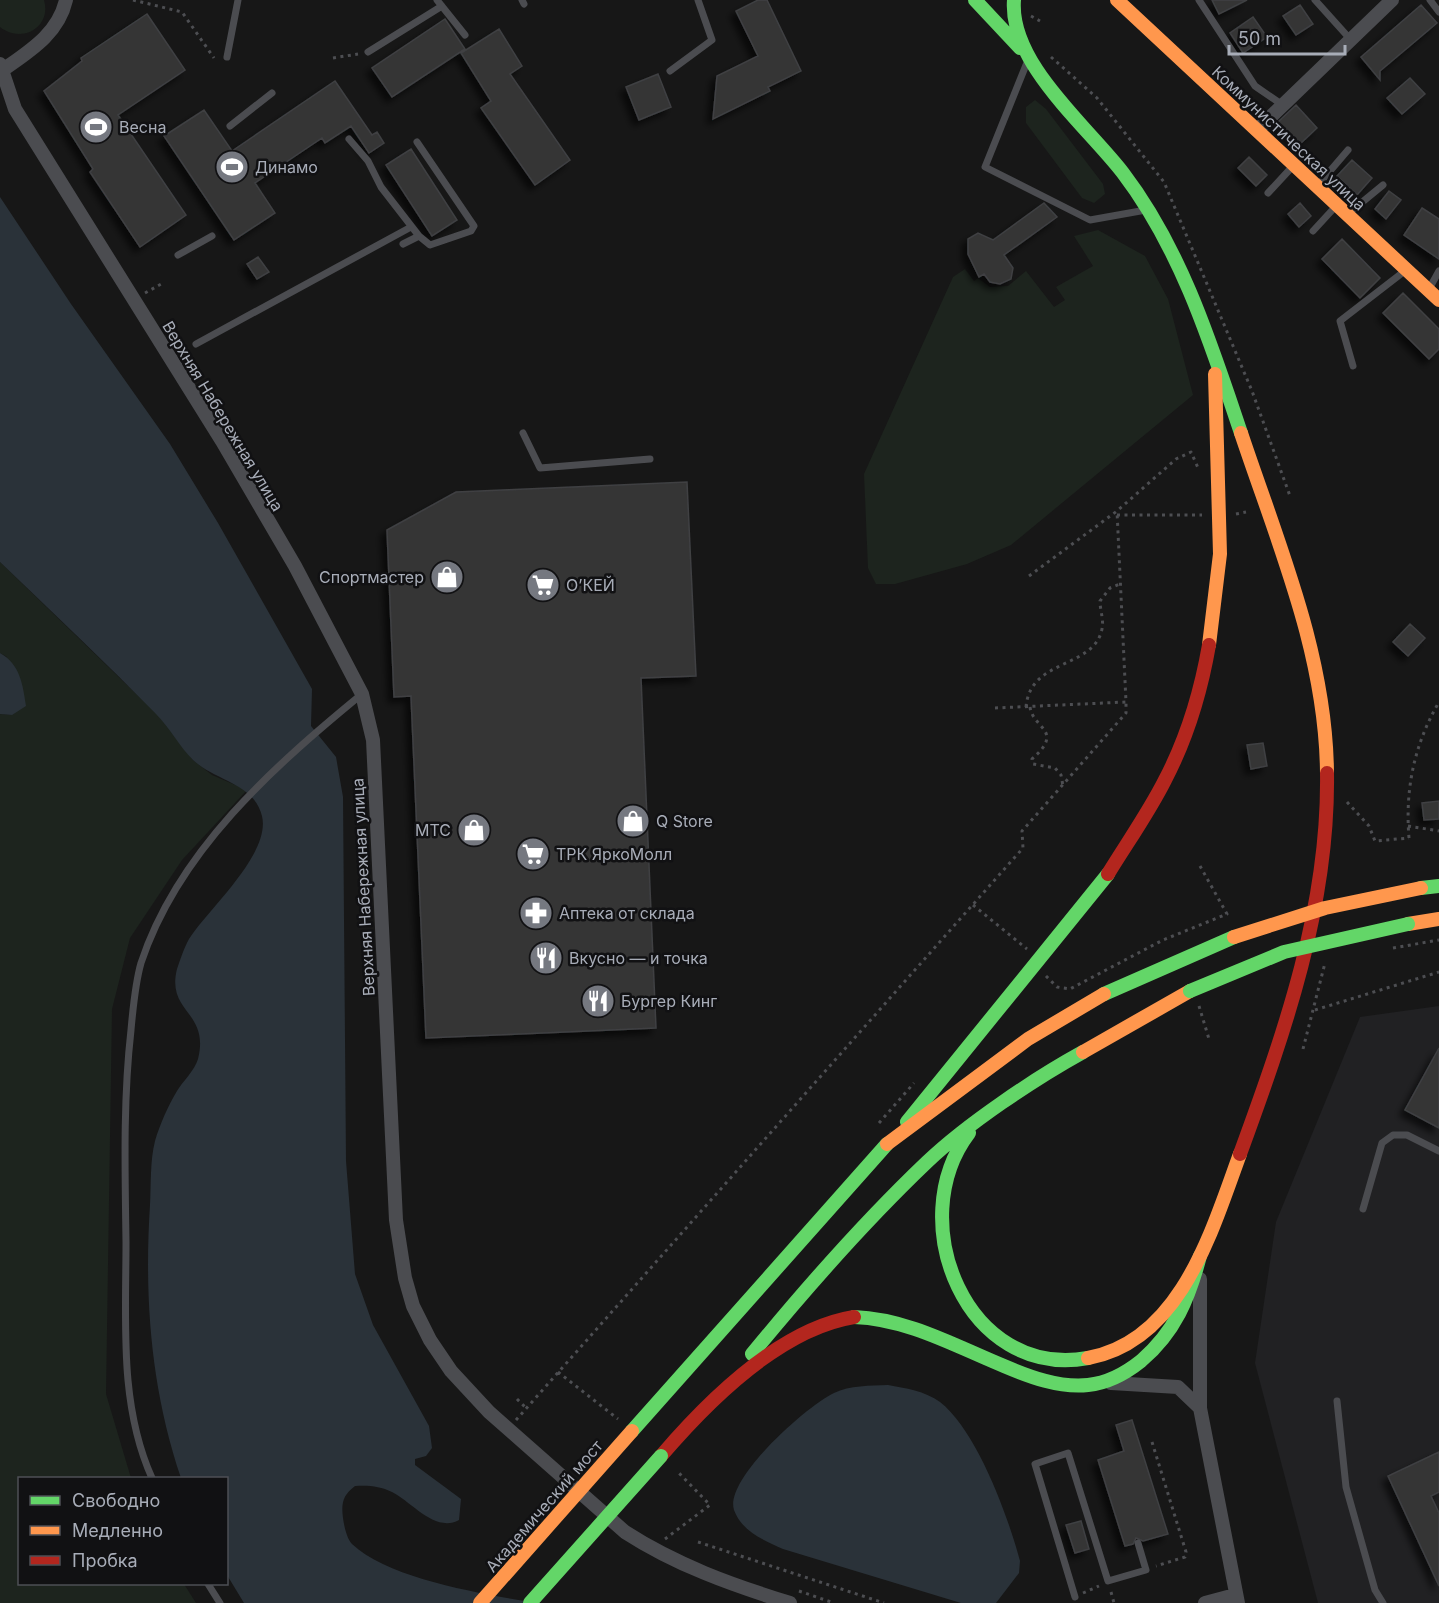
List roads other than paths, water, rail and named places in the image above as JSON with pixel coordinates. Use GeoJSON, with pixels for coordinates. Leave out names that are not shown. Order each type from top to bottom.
{"type":"FeatureCollection","features":[{"type":"Feature","properties":{"kind":"main road"},"geometry":{"type":"LineString","coordinates":[[530,1603],[679,1433],[782,1343],[806,1330],[836,1320],[856,1318],[901,1323],[1046,1381],[1069,1386],[1102,1383],[1142,1360],[1166,1336],[1187,1299],[1200,1256],[1275,1059],[1300,978],[1321,870],[1328,787],[1323,703],[1315,660],[1298,601],[1215,354],[1199,314],[1149,209],[1103,147],[1029,58],[975,0]]}},
{"type":"Feature","properties":{"kind":"main road"},"geometry":{"type":"LineString","coordinates":[[1014,0],[1013,20],[1029,58]]}},
{"type":"Feature","properties":{"kind":"main road","name":"Коммунистическая улица"},"geometry":{"type":"LineString","coordinates":[[1117,0],[1439,300]]}},
{"type":"Feature","properties":{"kind":"main road"},"geometry":{"type":"LineString","coordinates":[[893,1138],[1104,881],[1165,781],[1182,742],[1206,664],[1218,587],[1220,554],[1215,354]]}},
{"type":"Feature","properties":{"kind":"main road"},"geometry":{"type":"LineString","coordinates":[[893,1138],[1028,1039],[1125,983],[1234,937],[1325,908],[1439,886]]}},
{"type":"Feature","properties":{"kind":"main road"},"geometry":{"type":"LineString","coordinates":[[713,1402],[819,1273],[928,1161],[1061,1064],[1190,991],[1284,952],[1439,919]]}},
{"type":"Feature","properties":{"kind":"main road"},"geometry":{"type":"LineString","coordinates":[[977,1124],[956,1151],[949,1170],[941,1219],[943,1245],[950,1273],[968,1308],[989,1332],[1011,1348],[1048,1361],[1072,1362],[1110,1353],[1135,1338],[1159,1317],[1200,1256]]}},
{"type":"Feature","properties":{"kind":"main road","name":"Академический мост"},"geometry":{"type":"LineString","coordinates":[[480,1603],[893,1138]]}},
{"type":"Feature","properties":{"kind":"street"},"geometry":{"type":"LineString","coordinates":[[1,69],[52,32],[60,21],[66,0]]}},
{"type":"Feature","properties":{"kind":"street"},"geometry":{"type":"LineString","coordinates":[[1257,130],[1392,0]]}},
{"type":"Feature","properties":{"kind":"street","name":"Верхняя Набережная улица"},"geometry":{"type":"LineString","coordinates":[[1,69],[15,109],[222,441],[294,566],[362,694],[373,740],[396,1220],[401,1259],[414,1305],[441,1358],[466,1389],[508,1429],[625,1532],[649,1548],[699,1572],[790,1603]]}},
{"type":"Feature","properties":{"kind":"street"},"geometry":{"type":"LineString","coordinates":[[1200,1256],[1200,1408],[1237,1599],[1205,1603]]}},
{"type":"Feature","properties":{"kind":"street"},"geometry":{"type":"LineString","coordinates":[[1102,1383],[1178,1387],[1200,1408]]}},
{"type":"Feature","properties":{"kind":"lane"},"geometry":{"type":"LineString","coordinates":[[227,57],[238,0]]}},
{"type":"Feature","properties":{"kind":"lane"},"geometry":{"type":"LineString","coordinates":[[670,71],[712,40],[698,0]]}},
{"type":"Feature","properties":{"kind":"lane"},"geometry":{"type":"LineString","coordinates":[[1199,0],[1255,86],[1284,106]]}},
{"type":"Feature","properties":{"kind":"lane"},"geometry":{"type":"LineString","coordinates":[[1315,0],[1351,40]]}},
{"type":"Feature","properties":{"kind":"lane"},"geometry":{"type":"LineString","coordinates":[[1430,0],[1439,12]]}},
{"type":"Feature","properties":{"kind":"lane"},"geometry":{"type":"LineString","coordinates":[[368,52],[440,3],[465,35]]}},
{"type":"Feature","properties":{"kind":"lane"},"geometry":{"type":"LineString","coordinates":[[1029,58],[986,167],[1090,220],[1149,209]]}},
{"type":"Feature","properties":{"kind":"lane"},"geometry":{"type":"LineString","coordinates":[[231,126],[272,93]]}},
{"type":"Feature","properties":{"kind":"lane"},"geometry":{"type":"LineString","coordinates":[[350,139],[368,161],[381,187],[419,236],[430,245],[471,231],[474,226],[417,142]]}},
{"type":"Feature","properties":{"kind":"lane"},"geometry":{"type":"LineString","coordinates":[[1316,186],[1348,150]]}},
{"type":"Feature","properties":{"kind":"lane"},"geometry":{"type":"LineString","coordinates":[[1268,193],[1294,165]]}},
{"type":"Feature","properties":{"kind":"lane"},"geometry":{"type":"LineString","coordinates":[[1313,231],[1383,185]]}},
{"type":"Feature","properties":{"kind":"lane"},"geometry":{"type":"LineString","coordinates":[[196,344],[411,226]]}},
{"type":"Feature","properties":{"kind":"lane"},"geometry":{"type":"LineString","coordinates":[[178,255],[212,236]]}},
{"type":"Feature","properties":{"kind":"lane"},"geometry":{"type":"LineString","coordinates":[[403,244],[419,236]]}},
{"type":"Feature","properties":{"kind":"lane"},"geometry":{"type":"LineString","coordinates":[[1353,366],[1340,321],[1406,269]]}},
{"type":"Feature","properties":{"kind":"lane"},"geometry":{"type":"LineString","coordinates":[[1428,290],[1439,271]]}},
{"type":"Feature","properties":{"kind":"lane"},"geometry":{"type":"LineString","coordinates":[[523,433],[540,468],[650,459]]}},
{"type":"Feature","properties":{"kind":"lane"},"geometry":{"type":"LineString","coordinates":[[151,1477],[132,1413],[126,1364],[125,1082],[141,964],[166,904],[198,854],[247,798],[362,694]]}},
{"type":"Feature","properties":{"kind":"lane"},"geometry":{"type":"LineString","coordinates":[[1363,1209],[1382,1143],[1393,1135],[1407,1135],[1439,1151]]}},
{"type":"Feature","properties":{"kind":"lane"},"geometry":{"type":"LineString","coordinates":[[1337,1401],[1339,1442],[1346,1487],[1375,1590],[1383,1603]]}},
{"type":"Feature","properties":{"kind":"lane"},"geometry":{"type":"LineString","coordinates":[[1075,1597],[1035,1464],[1068,1453],[1108,1581],[1146,1570],[1138,1543]]}},
{"type":"Feature","properties":{"kind":"lane"},"geometry":{"type":"LineString","coordinates":[[209,1585],[220,1603]]}},
{"type":"Feature","properties":{"kind":"place","name":"Весна"},"geometry":{"type":"Point","coordinates":[96,127]}},
{"type":"Feature","properties":{"kind":"place","name":"Динамо"},"geometry":{"type":"Point","coordinates":[232,167]}},
{"type":"Feature","properties":{"kind":"place","name":"Спортмастер"},"geometry":{"type":"Point","coordinates":[447,577]}},
{"type":"Feature","properties":{"kind":"place","name":"О’КЕЙ"},"geometry":{"type":"Point","coordinates":[543,585]}},
{"type":"Feature","properties":{"kind":"place","name":"Q Store"},"geometry":{"type":"Point","coordinates":[633,821]}},
{"type":"Feature","properties":{"kind":"place","name":"МТС"},"geometry":{"type":"Point","coordinates":[474,830]}},
{"type":"Feature","properties":{"kind":"place","name":"ТРК ЯркоМолл"},"geometry":{"type":"Point","coordinates":[533,854]}},
{"type":"Feature","properties":{"kind":"place","name":"Аптека от склада"},"geometry":{"type":"Point","coordinates":[536,913]}},
{"type":"Feature","properties":{"kind":"place","name":"Вкусно — и точка"},"geometry":{"type":"Point","coordinates":[546,958]}},
{"type":"Feature","properties":{"kind":"place","name":"Бургер Кинг"},"geometry":{"type":"Point","coordinates":[598,1001]}}]}
